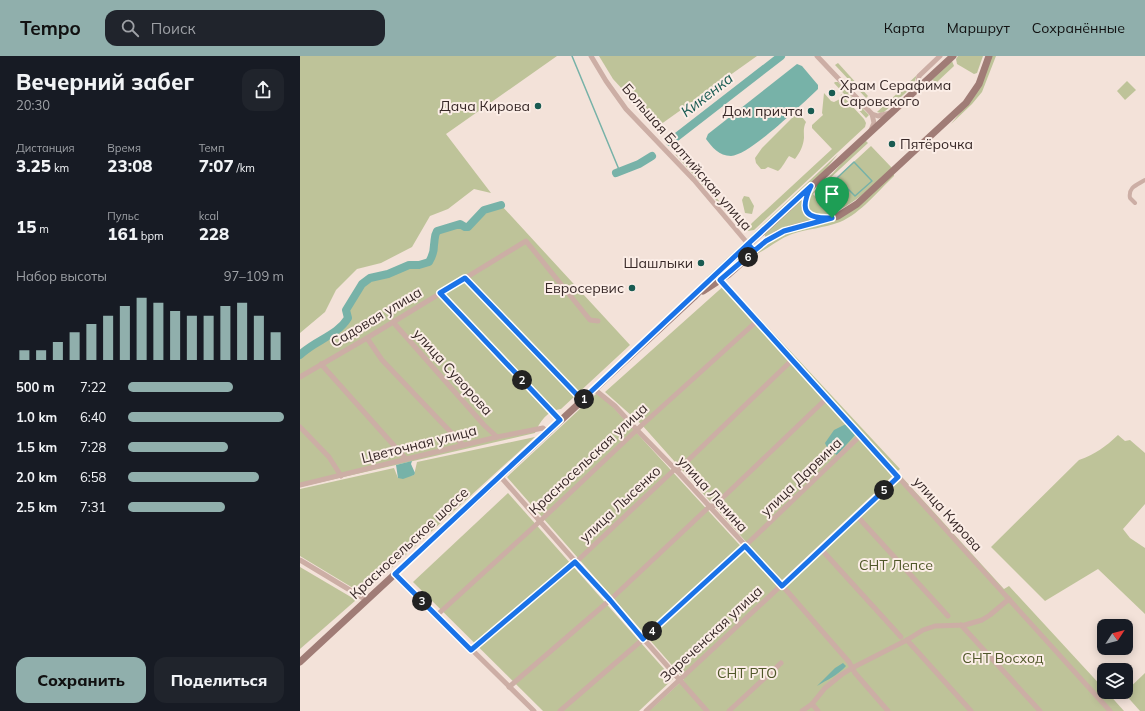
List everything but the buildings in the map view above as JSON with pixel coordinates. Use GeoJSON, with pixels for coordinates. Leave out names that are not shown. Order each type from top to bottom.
{"type":"FeatureCollection","features":[{"type":"Feature","properties":{"kind":"main road","name":"Красносельское шоссе"},"geometry":{"type":"LineString","coordinates":[[300,662],[500,476],[545,430],[560,420],[594,389],[694,297],[748,244],[953,56]]}},
{"type":"Feature","properties":{"kind":"main road","name":"Красносельское шоссе"},"geometry":{"type":"LineString","coordinates":[[694,297],[720,280],[766,241],[784,231],[832,218],[848,211],[857,204],[961,109],[979,84],[989,56]]}},
{"type":"Feature","properties":{"kind":"main road"},"geometry":{"type":"LineString","coordinates":[[811,186],[804,203],[807,213],[812,217],[832,218]]}},
{"type":"Feature","properties":{"kind":"street","name":"Большая Балтийская улица"},"geometry":{"type":"LineString","coordinates":[[591,56],[606,81],[626,109],[694,180],[754,251]]}},
{"type":"Feature","properties":{"kind":"street"},"geometry":{"type":"LineString","coordinates":[[817,56],[872,114],[874,123],[871,131]]}},
{"type":"Feature","properties":{"kind":"street"},"geometry":{"type":"LineString","coordinates":[[917,88],[919,76],[940,56]]}},
{"type":"Feature","properties":{"kind":"street"},"geometry":{"type":"LineString","coordinates":[[872,114],[880,116],[890,113]]}},
{"type":"Feature","properties":{"kind":"street"},"geometry":{"type":"LineString","coordinates":[[1135,203],[1130,198],[1130,190],[1133,186],[1145,180]]}},
{"type":"Feature","properties":{"kind":"street","name":"Садовая улица"},"geometry":{"type":"LineString","coordinates":[[300,377],[526,241],[590,320],[598,321]]}},
{"type":"Feature","properties":{"kind":"street"},"geometry":{"type":"LineString","coordinates":[[465,278],[582,400]]}},
{"type":"Feature","properties":{"kind":"street","name":"улица Кирова"},"geometry":{"type":"LineString","coordinates":[[720,280],[1110,711]]}},
{"type":"Feature","properties":{"kind":"street"},"geometry":{"type":"LineString","coordinates":[[440,293],[560,420]]}},
{"type":"Feature","properties":{"kind":"street","name":"Красносельская улица"},"geometry":{"type":"LineString","coordinates":[[436,616],[539,522],[636,430],[757,321]]}},
{"type":"Feature","properties":{"kind":"street","name":"улица Суворова"},"geometry":{"type":"LineString","coordinates":[[393,322],[484,425],[497,437]]}},
{"type":"Feature","properties":{"kind":"street"},"geometry":{"type":"LineString","coordinates":[[367,338],[390,369],[463,445]]}},
{"type":"Feature","properties":{"kind":"street","name":"улица Лысенко"},"geometry":{"type":"LineString","coordinates":[[471,650],[575,562],[676,470],[792,360]]}},
{"type":"Feature","properties":{"kind":"street"},"geometry":{"type":"LineString","coordinates":[[321,364],[406,459]]}},
{"type":"Feature","properties":{"kind":"street","name":"улица Ленина"},"geometry":{"type":"LineString","coordinates":[[594,389],[614,406],[710,506],[782,586],[888,711]]}},
{"type":"Feature","properties":{"kind":"street"},"geometry":{"type":"LineString","coordinates":[[509,687],[610,600],[710,506],[714,506],[827,398]]}},
{"type":"Feature","properties":{"kind":"street"},"geometry":{"type":"LineString","coordinates":[[300,427],[329,458],[341,476]]}},
{"type":"Feature","properties":{"kind":"street","name":"Цветочная улица"},"geometry":{"type":"LineString","coordinates":[[300,485],[497,437],[545,430]]}},
{"type":"Feature","properties":{"kind":"street","name":"улица Дарвина"},"geometry":{"type":"LineString","coordinates":[[560,711],[643,639],[745,546],[860,436]]}},
{"type":"Feature","properties":{"kind":"street"},"geometry":{"type":"LineString","coordinates":[[500,476],[707,711]]}},
{"type":"Feature","properties":{"kind":"street","name":"Зареченская улица"},"geometry":{"type":"LineString","coordinates":[[646,711],[898,477]]}},
{"type":"Feature","properties":{"kind":"street"},"geometry":{"type":"LineString","coordinates":[[857,516],[948,616]]}},
{"type":"Feature","properties":{"kind":"street"},"geometry":{"type":"LineString","coordinates":[[821,550],[902,637]]}},
{"type":"Feature","properties":{"kind":"street"},"geometry":{"type":"LineString","coordinates":[[300,560],[366,601]]}},
{"type":"Feature","properties":{"kind":"street"},"geometry":{"type":"LineString","coordinates":[[395,574],[534,711]]}},
{"type":"Feature","properties":{"kind":"street"},"geometry":{"type":"LineString","coordinates":[[802,711],[812,704],[826,688],[841,675],[852,668],[907,640],[923,630],[935,626],[961,625],[986,617],[1009,599]]}},
{"type":"Feature","properties":{"kind":"street"},"geometry":{"type":"LineString","coordinates":[[961,625],[1040,711]]}},
{"type":"Feature","properties":{"kind":"street"},"geometry":{"type":"LineString","coordinates":[[907,640],[971,711]]}},
{"type":"Feature","properties":{"kind":"street"},"geometry":{"type":"LineString","coordinates":[[729,711],[781,663]]}},
{"type":"Feature","properties":{"kind":"street"},"geometry":{"type":"LineString","coordinates":[[812,704],[818,711]]}},
{"type":"Feature","properties":{"kind":"green space"},"geometry":{"type":"Polygon","coordinates":[[[300,56],[557,56],[446,134],[491,193],[474,189],[448,209],[430,216],[412,247],[381,263],[357,269],[336,290],[325,312],[300,333],[300,56]]]}},
{"type":"Feature","properties":{"kind":"green space"},"geometry":{"type":"Polygon","coordinates":[[[599,56],[757,56],[657,127],[613,79],[599,56]]]}},
{"type":"Feature","properties":{"kind":"green space"},"geometry":{"type":"Polygon","coordinates":[[[958,56],[983,56],[977,73],[974,74],[957,64],[956,59],[958,56]]]}},
{"type":"Feature","properties":{"kind":"green space"},"geometry":{"type":"Polygon","coordinates":[[[992,56],[996,56],[982,92],[951,124],[960,113],[992,56]]]}},
{"type":"Feature","properties":{"kind":"green space"},"geometry":{"type":"Polygon","coordinates":[[[952,61],[954,66],[937,82],[932,80],[952,61]]]}},
{"type":"Feature","properties":{"kind":"green space"},"geometry":{"type":"Polygon","coordinates":[[[838,63],[868,96],[866,98],[835,65],[838,63]]]}},
{"type":"Feature","properties":{"kind":"green space"},"geometry":{"type":"Polygon","coordinates":[[[917,75],[911,88],[884,112],[877,112],[917,75]]]}},
{"type":"Feature","properties":{"kind":"green space"},"geometry":{"type":"Polygon","coordinates":[[[1127,81],[1136,90],[1125,100],[1117,91],[1127,81]]]}},
{"type":"Feature","properties":{"kind":"green space"},"geometry":{"type":"Polygon","coordinates":[[[838,82],[869,115],[866,118],[834,83],[838,82]]]}},
{"type":"Feature","properties":{"kind":"green space"},"geometry":{"type":"Polygon","coordinates":[[[824,93],[831,101],[834,102],[840,99],[841,94],[864,119],[866,123],[865,127],[754,230],[748,231],[746,229],[753,222],[832,149],[812,128],[812,125],[823,115],[824,93]]]}},
{"type":"Feature","properties":{"kind":"green space"},"geometry":{"type":"Polygon","coordinates":[[[798,112],[806,122],[803,144],[795,159],[789,156],[778,171],[768,167],[761,169],[756,163],[755,158],[762,148],[798,112]]]}},
{"type":"Feature","properties":{"kind":"green space"},"geometry":{"type":"Polygon","coordinates":[[[865,140],[868,143],[813,194],[830,212],[844,199],[832,186],[832,182],[871,146],[892,168],[852,203],[827,214],[816,214],[808,208],[809,196],[865,140]]]}},
{"type":"Feature","properties":{"kind":"green space"},"geometry":{"type":"Polygon","coordinates":[[[675,154],[696,172],[727,211],[723,208],[675,154]]]}},
{"type":"Feature","properties":{"kind":"green space"},"geometry":{"type":"Polygon","coordinates":[[[838,154],[825,170],[708,279],[707,277],[838,154]]]}},
{"type":"Feature","properties":{"kind":"green space"},"geometry":{"type":"Polygon","coordinates":[[[894,174],[894,176],[869,201],[848,218],[834,224],[792,234],[754,255],[767,244],[784,234],[838,219],[894,174]]]}},
{"type":"Feature","properties":{"kind":"green space"},"geometry":{"type":"Polygon","coordinates":[[[744,196],[749,197],[754,206],[752,214],[745,213],[742,200],[744,196]]]}},
{"type":"Feature","properties":{"kind":"green space"},"geometry":{"type":"Polygon","coordinates":[[[802,199],[802,203],[812,220],[783,228],[766,238],[764,234],[802,199]]]}},
{"type":"Feature","properties":{"kind":"green space"},"geometry":{"type":"Polygon","coordinates":[[[501,205],[630,345],[561,409],[548,414],[539,424],[535,433],[300,487],[300,355],[312,345],[332,334],[343,324],[348,318],[346,310],[362,284],[370,278],[388,274],[409,265],[419,265],[429,262],[437,231],[458,222],[464,227],[468,227],[484,210],[501,205]]]}},
{"type":"Feature","properties":{"kind":"green space"},"geometry":{"type":"Polygon","coordinates":[[[727,283],[900,469],[781,581],[642,425],[605,392],[727,283]]]}},
{"type":"Feature","properties":{"kind":"green space"},"geometry":{"type":"Polygon","coordinates":[[[597,393],[613,407],[781,590],[857,516],[901,476],[1004,589],[1009,586],[1097,681],[1097,699],[1113,699],[1124,711],[649,711],[684,679],[507,477],[597,393]]]}},
{"type":"Feature","properties":{"kind":"green space"},"geometry":{"type":"Polygon","coordinates":[[[1118,435],[1125,441],[1130,440],[1145,453],[1145,504],[1123,529],[1130,538],[1145,548],[1145,614],[1098,569],[1045,601],[991,547],[1079,460],[1100,450],[1118,435]]]}},
{"type":"Feature","properties":{"kind":"green space"},"geometry":{"type":"Polygon","coordinates":[[[535,437],[363,594],[300,556],[300,489],[394,468],[398,478],[414,475],[417,462],[535,437]]]}},
{"type":"Feature","properties":{"kind":"green space"},"geometry":{"type":"Polygon","coordinates":[[[508,493],[673,679],[639,711],[543,711],[413,582],[508,493]]]}},
{"type":"Feature","properties":{"kind":"green space"},"geometry":{"type":"Polygon","coordinates":[[[300,567],[356,600],[300,649],[300,567]]]}},
{"type":"Feature","properties":{"kind":"green space"},"geometry":{"type":"Polygon","coordinates":[[[1145,673],[1145,711],[1140,711],[1129,699],[1133,699],[1133,684],[1145,673]]]}},
{"type":"Feature","properties":{"kind":"water"},"geometry":{"type":"Polygon","coordinates":[[[797,64],[802,66],[818,85],[818,89],[776,128],[740,153],[727,156],[719,153],[713,148],[706,139],[708,134],[797,64]]]}},
{"type":"Feature","properties":{"kind":"water"},"geometry":{"type":"Polygon","coordinates":[[[846,424],[856,434],[837,455],[827,447],[825,443],[834,430],[846,424]]]}},
{"type":"Feature","properties":{"kind":"water"},"geometry":{"type":"Polygon","coordinates":[[[412,461],[411,464],[415,473],[414,475],[403,479],[398,478],[396,465],[412,461]]]}},
{"type":"Feature","properties":{"kind":"water"},"geometry":{"type":"Polygon","coordinates":[[[843,663],[846,666],[843,669],[817,686],[835,668],[843,663]]]}},
{"type":"Feature","properties":{"kind":"waterway"},"geometry":{"type":"LineString","coordinates":[[572,56],[620,172]]}},
{"type":"Feature","properties":{"kind":"waterway","name":"Кикенка"},"geometry":{"type":"LineString","coordinates":[[670,142],[781,56]]}},
{"type":"Feature","properties":{"kind":"waterway","name":"Кикенка"},"geometry":{"type":"LineString","coordinates":[[616,173],[639,164],[652,156]]}},
{"type":"Feature","properties":{"kind":"waterway"},"geometry":{"type":"LineString","coordinates":[[854,162],[872,181],[855,196],[837,178],[854,162]]}},
{"type":"Feature","properties":{"kind":"waterway","name":"Кикенка"},"geometry":{"type":"LineString","coordinates":[[300,355],[312,345],[332,334],[343,324],[348,318],[346,310],[362,284],[370,278],[388,274],[409,265],[419,265],[429,262],[432,256],[437,231],[460,224],[468,227],[484,210],[501,205]]}},
{"type":"Feature","properties":{"kind":"place","name":"Храм Серафима Саровского"},"geometry":{"type":"Point","coordinates":[832,93]}},
{"type":"Feature","properties":{"kind":"place","name":"Дача Кирова"},"geometry":{"type":"Point","coordinates":[538,106]}},
{"type":"Feature","properties":{"kind":"place","name":"Дом причта"},"geometry":{"type":"Point","coordinates":[811,111]}},
{"type":"Feature","properties":{"kind":"place","name":"Пятёрочка"},"geometry":{"type":"Point","coordinates":[892,144]}},
{"type":"Feature","properties":{"kind":"place","name":"Шашлыки"},"geometry":{"type":"Point","coordinates":[701,263]}},
{"type":"Feature","properties":{"kind":"place","name":"Евросервис"},"geometry":{"type":"Point","coordinates":[632,288]}},
{"type":"Feature","properties":{"kind":"route"},"geometry":{"type":"LineString","coordinates":[[832,218],[779,233],[754,251],[748,244],[694,297],[582,400],[465,278],[440,293],[560,420],[395,574],[471,650],[575,562],[643,639],[745,546],[782,586],[898,477],[720,280],[729,274],[754,251],[748,244],[811,186],[804,203],[807,213],[812,217],[832,218]]}},
{"type":"Feature","properties":{"kind":"park label","name":"СНТ Лепсе"},"geometry":{"type":"Point","coordinates":[896,565]}},
{"type":"Feature","properties":{"kind":"park label","name":"СНТ Восход"},"geometry":{"type":"Point","coordinates":[1003,658]}},
{"type":"Feature","properties":{"kind":"park label","name":"СНТ РТО"},"geometry":{"type":"Point","coordinates":[747,673]}}]}
